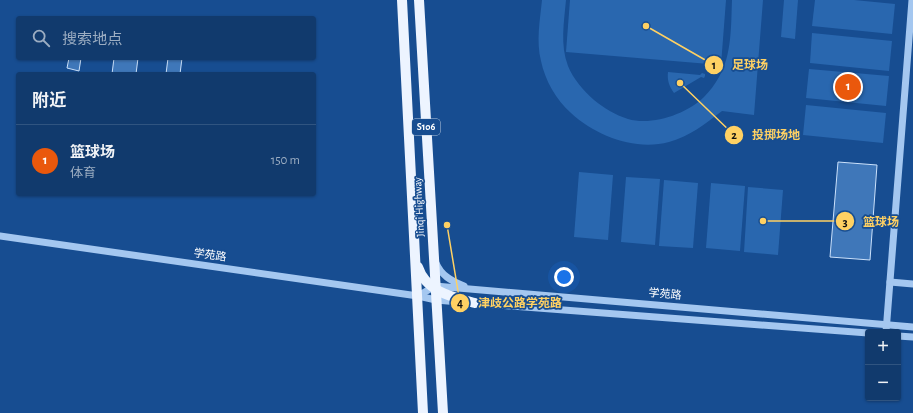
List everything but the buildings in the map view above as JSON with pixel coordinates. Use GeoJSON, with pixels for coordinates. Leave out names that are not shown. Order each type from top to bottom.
{"type":"FeatureCollection","features":[{"type":"Feature","properties":{"kind":"main road","name":"Jinqi Highway"},"geometry":{"type":"LineString","coordinates":[[402,0],[423,413]]}},
{"type":"Feature","properties":{"kind":"main road","name":"Jinqi Highway"},"geometry":{"type":"LineString","coordinates":[[419,0],[434,287],[443,413]]}},
{"type":"Feature","properties":{"kind":"main road"},"geometry":{"type":"LineString","coordinates":[[415,253],[421,274],[425,280],[434,287],[457,298],[476,303]]}},
{"type":"Feature","properties":{"kind":"street"},"geometry":{"type":"LineString","coordinates":[[886,328],[910,79],[912,0]]}},
{"type":"Feature","properties":{"kind":"street","name":"学苑路"},"geometry":{"type":"LineString","coordinates":[[0,236],[418,296],[436,300],[865,334]]}},
{"type":"Feature","properties":{"kind":"street"},"geometry":{"type":"LineString","coordinates":[[433,255],[437,266],[448,278],[458,284],[475,289]]}},
{"type":"Feature","properties":{"kind":"street"},"geometry":{"type":"LineString","coordinates":[[890,282],[913,284]]}},
{"type":"Feature","properties":{"kind":"street"},"geometry":{"type":"LineString","coordinates":[[418,296],[434,287]]}},
{"type":"Feature","properties":{"kind":"street","name":"学苑路"},"geometry":{"type":"LineString","coordinates":[[434,287],[475,289],[886,328],[913,326]]}},
{"type":"Feature","properties":{"kind":"street"},"geometry":{"type":"LineString","coordinates":[[901,336],[913,337]]}},
{"type":"Feature","properties":{"kind":"shaded area"},"geometry":{"type":"Polygon","coordinates":[[[542,0],[566,0],[563,33],[564,50],[568,66],[573,76],[583,89],[594,100],[614,113],[628,119],[648,121],[669,117],[688,109],[706,95],[719,77],[729,50],[732,0],[763,0],[754,115],[722,111],[691,133],[669,142],[656,144],[630,143],[604,135],[581,121],[566,108],[556,96],[545,75],[539,46],[542,0]]]}},
{"type":"Feature","properties":{"kind":"shaded area"},"geometry":{"type":"Polygon","coordinates":[[[570,0],[726,0],[721,65],[566,52],[570,0]]]}},
{"type":"Feature","properties":{"kind":"shaded area"},"geometry":{"type":"Polygon","coordinates":[[[784,0],[798,0],[795,39],[781,37],[784,0]]]}},
{"type":"Feature","properties":{"kind":"shaded area"},"geometry":{"type":"Polygon","coordinates":[[[815,0],[854,0],[895,4],[892,34],[812,26],[815,0]]]}},
{"type":"Feature","properties":{"kind":"shaded area"},"geometry":{"type":"Polygon","coordinates":[[[812,33],[892,41],[889,71],[810,63],[812,33]]]}},
{"type":"Feature","properties":{"kind":"shaded area"},"geometry":{"type":"Polygon","coordinates":[[[809,69],[889,76],[886,106],[806,98],[809,69]]]}},
{"type":"Feature","properties":{"kind":"shaded area"},"geometry":{"type":"Polygon","coordinates":[[[668,72],[700,75],[702,73],[705,74],[705,76],[704,78],[701,77],[674,93],[669,83],[668,72]]]}},
{"type":"Feature","properties":{"kind":"shaded area"},"geometry":{"type":"Polygon","coordinates":[[[806,105],[886,113],[883,143],[803,135],[806,105]]]}},
{"type":"Feature","properties":{"kind":"shaded area"},"geometry":{"type":"Polygon","coordinates":[[[579,172],[613,175],[608,240],[574,237],[579,172]]]}},
{"type":"Feature","properties":{"kind":"shaded area"},"geometry":{"type":"Polygon","coordinates":[[[626,177],[660,179],[655,245],[621,242],[626,177]]]}},
{"type":"Feature","properties":{"kind":"shaded area"},"geometry":{"type":"Polygon","coordinates":[[[664,180],[698,183],[693,248],[659,246],[664,180]]]}},
{"type":"Feature","properties":{"kind":"shaded area"},"geometry":{"type":"Polygon","coordinates":[[[711,183],[745,186],[740,251],[706,248],[711,183]]]}},
{"type":"Feature","properties":{"kind":"shaded area"},"geometry":{"type":"Polygon","coordinates":[[[748,187],[783,190],[778,255],[744,252],[748,187]]]}},
{"type":"Feature","properties":{"kind":"place","name":"足球场"},"geometry":{"type":"Point","coordinates":[646,26]}},
{"type":"Feature","properties":{"kind":"place","name":"投掷场地"},"geometry":{"type":"Point","coordinates":[680,83]}},
{"type":"Feature","properties":{"kind":"place","name":"篮球场"},"geometry":{"type":"Point","coordinates":[848,87]}},
{"type":"Feature","properties":{"kind":"place","name":"篮球场"},"geometry":{"type":"Point","coordinates":[763,221]}},
{"type":"Feature","properties":{"kind":"place","name":"津歧公路学苑路"},"geometry":{"type":"Point","coordinates":[447,225]}}]}
